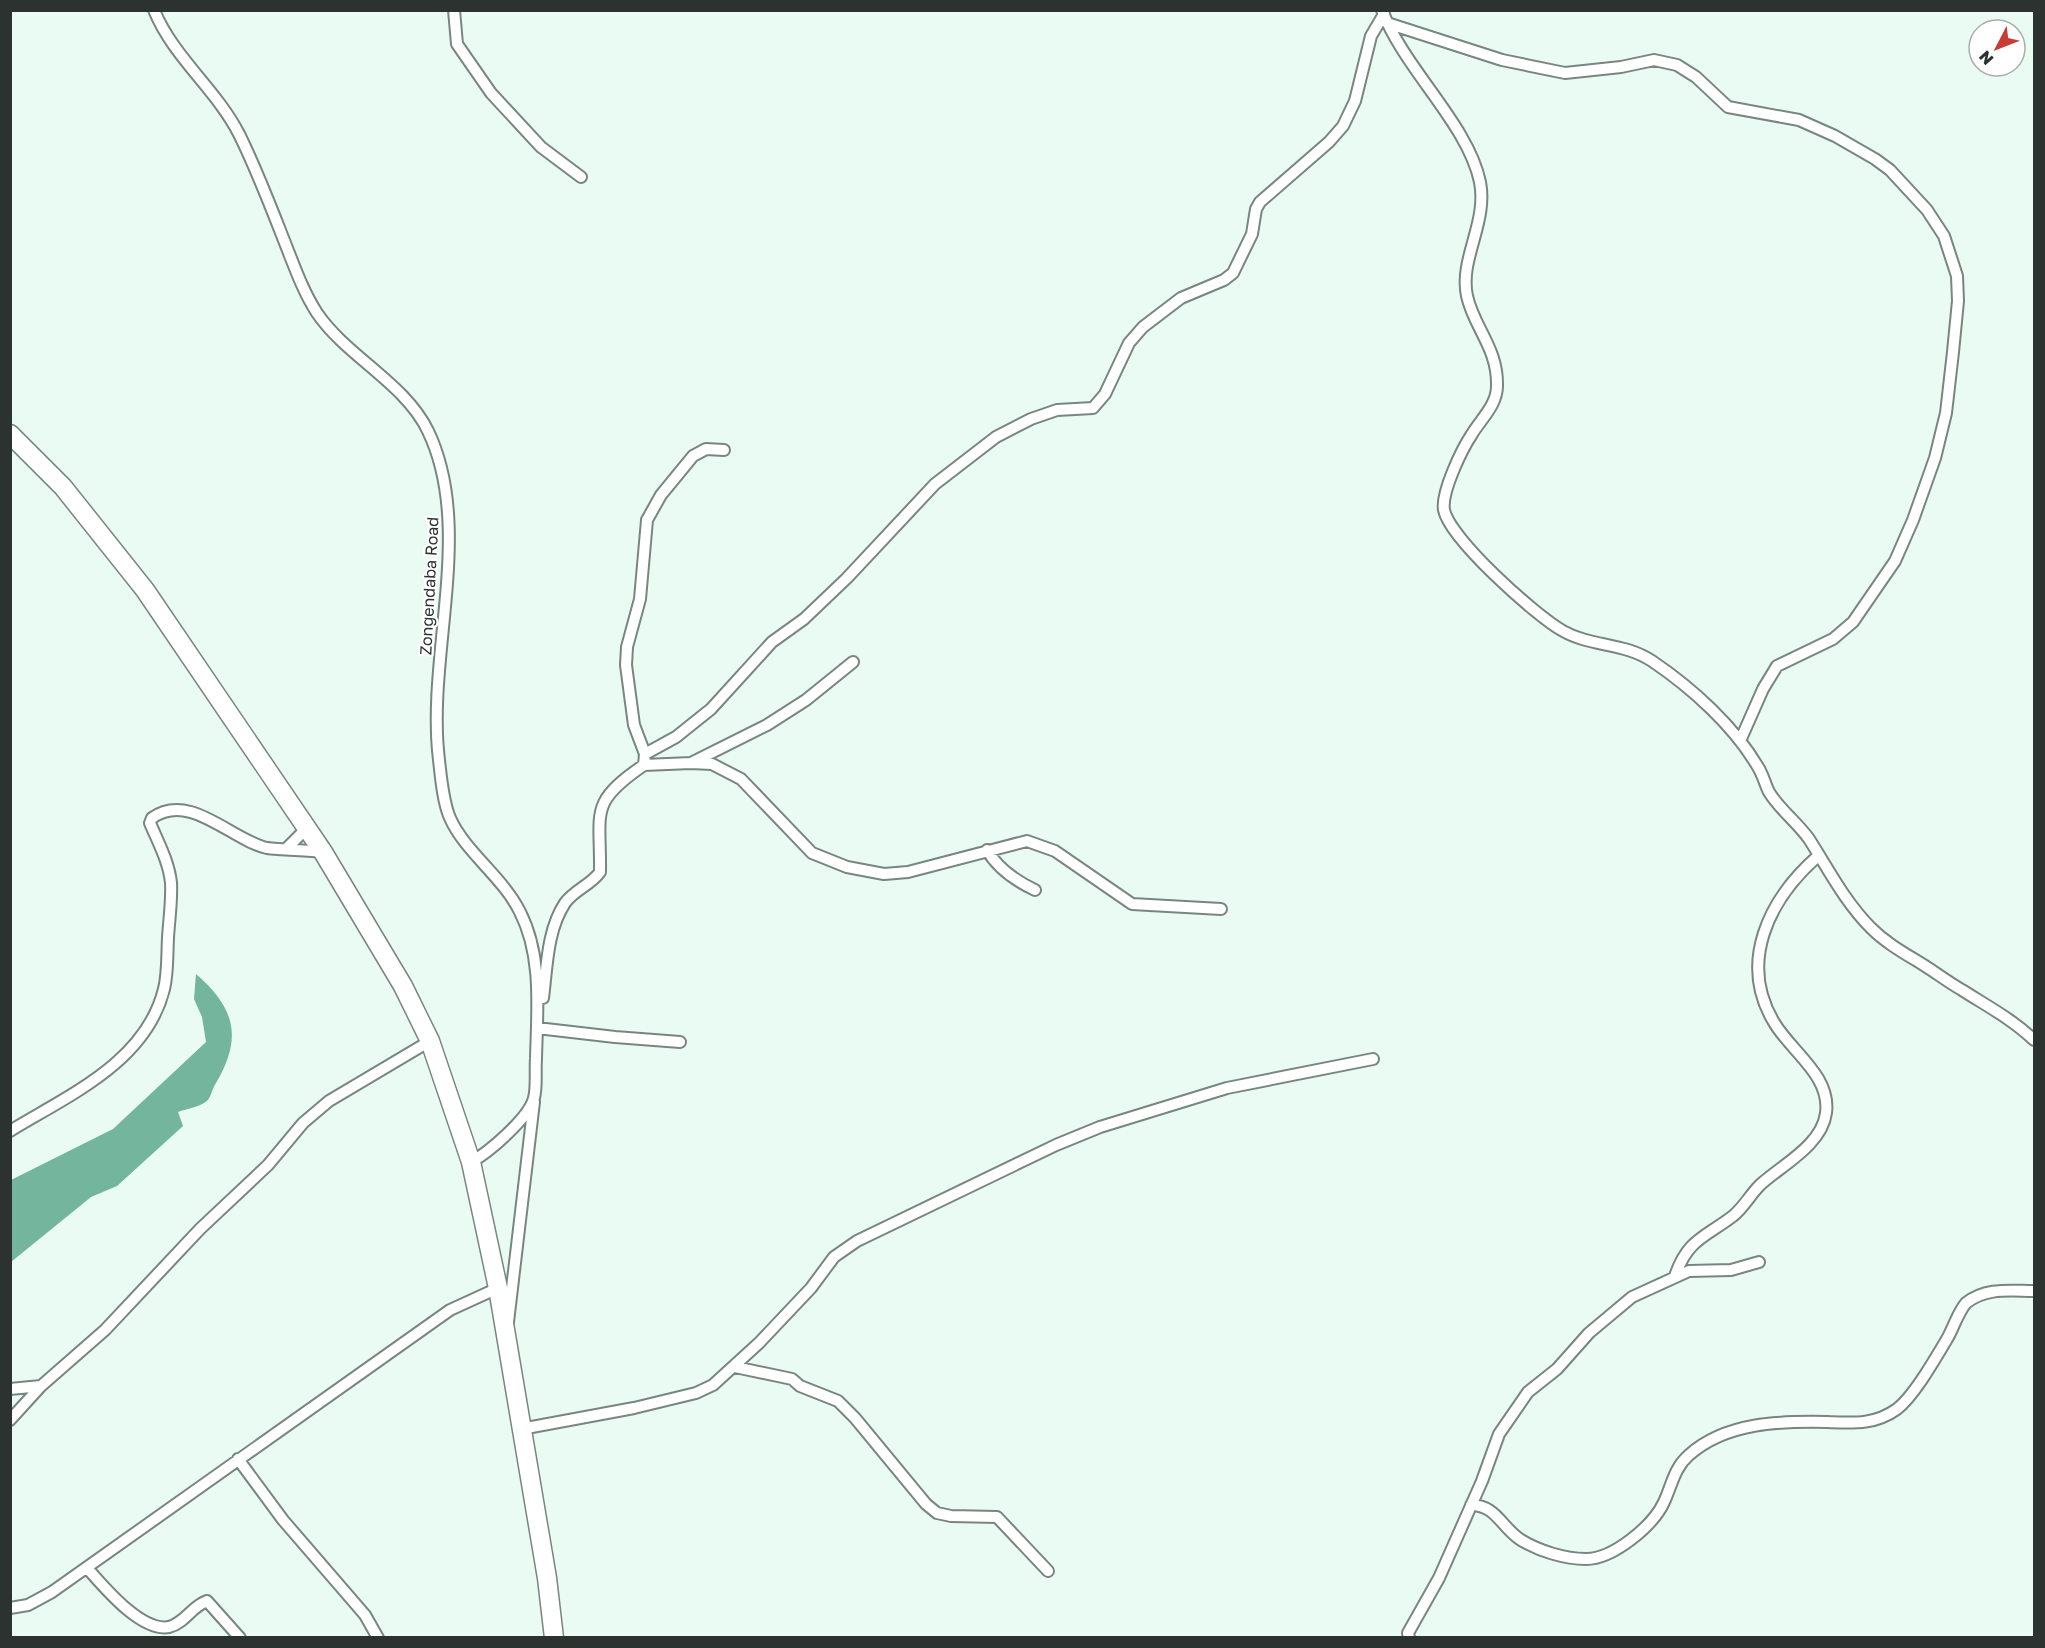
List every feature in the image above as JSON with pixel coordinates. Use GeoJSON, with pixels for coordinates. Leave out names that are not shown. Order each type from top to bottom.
{"type":"FeatureCollection","features":[{"type":"Feature","properties":{"kind":"highway"},"geometry":{"type":"LineString","coordinates":[[10,434],[63,487],[138,581],[307,828],[403,986],[430,1041],[471,1162],[498,1288],[547,1578],[554,1638]]}},
{"type":"Feature","properties":{"kind":"street","name":"Zongendaba Road"},"geometry":{"type":"LineString","coordinates":[[154,10],[177,49],[216,98],[238,133],[304,291],[319,316],[412,407],[427,429],[446,487],[450,518],[437,695],[439,760],[449,816],[509,893],[521,913],[528,932],[538,981],[534,1100],[511,1307],[506,1331]]}},
{"type":"Feature","properties":{"kind":"street"},"geometry":{"type":"LineString","coordinates":[[454,10],[458,45],[491,93],[541,147],[581,177]]}},
{"type":"Feature","properties":{"kind":"street"},"geometry":{"type":"LineString","coordinates":[[538,1012],[543,1002],[554,927],[566,902],[593,882],[600,872],[597,826],[603,802],[620,781],[711,709],[760,654],[772,642],[804,619],[847,578],[936,484],[996,436],[1058,411],[1093,408],[1105,393],[1130,343],[1143,327],[1181,298],[1229,277],[1252,234],[1256,209],[1260,202],[1329,142],[1348,117],[1365,65],[1371,36],[1384,16]]}},
{"type":"Feature","properties":{"kind":"street"},"geometry":{"type":"LineString","coordinates":[[1384,16],[1502,60],[1565,73],[1621,67],[1654,60],[1677,65],[1696,77],[1728,107],[1799,120],[1835,136],[1875,159],[1890,170],[1927,210],[1944,236],[1957,276],[1958,301],[1953,352],[1946,413],[1935,458],[1913,520],[1895,561],[1853,622],[1833,639],[1777,666],[1763,689],[1740,741]]}},
{"type":"Feature","properties":{"kind":"street"},"geometry":{"type":"LineString","coordinates":[[1384,16],[1470,153],[1480,181],[1480,222],[1469,258],[1466,288],[1467,300],[1491,349],[1497,387],[1492,406],[1472,434],[1444,499],[1444,511],[1455,531],[1470,550],[1558,628],[1592,641],[1629,648],[1654,662],[1698,698],[1740,741],[1761,771],[1772,796],[1804,833],[1833,881],[1879,935],[1952,984],[2009,1017],[2034,1040]]}},
{"type":"Feature","properties":{"kind":"street"},"geometry":{"type":"LineString","coordinates":[[645,760],[634,725],[626,665],[627,647],[640,599],[647,520],[661,495],[693,456],[706,449],[724,450]]}},
{"type":"Feature","properties":{"kind":"street"},"geometry":{"type":"LineString","coordinates":[[691,763],[793,710],[853,662]]}},
{"type":"Feature","properties":{"kind":"street"},"geometry":{"type":"LineString","coordinates":[[645,760],[712,764],[741,779],[812,854],[847,867],[884,874],[908,872],[1027,841],[1043,844],[1132,904],[1221,909]]}},
{"type":"Feature","properties":{"kind":"street"},"geometry":{"type":"LineString","coordinates":[[10,1131],[81,1090],[135,1044],[146,1032],[157,1013],[165,987],[171,883],[166,859],[150,823],[152,818],[169,810],[183,811],[209,819],[267,848],[322,852]]}},
{"type":"Feature","properties":{"kind":"street"},"geometry":{"type":"LineString","coordinates":[[287,848],[307,828]]}},
{"type":"Feature","properties":{"kind":"street"},"geometry":{"type":"LineString","coordinates":[[987,850],[995,861],[1016,880],[1035,890]]}},
{"type":"Feature","properties":{"kind":"street"},"geometry":{"type":"LineString","coordinates":[[1675,1276],[1686,1249],[1695,1240],[1733,1216],[1760,1185],[1791,1161],[1823,1127],[1826,1110],[1825,1096],[1812,1067],[1775,1025],[1764,1001],[1758,962],[1760,939],[1771,911],[1785,889],[1818,856]]}},
{"type":"Feature","properties":{"kind":"street"},"geometry":{"type":"LineString","coordinates":[[537,1028],[680,1042]]}},
{"type":"Feature","properties":{"kind":"street"},"geometry":{"type":"LineString","coordinates":[[10,1420],[41,1386],[105,1330],[200,1229],[268,1165],[303,1123],[329,1101],[430,1041]]}},
{"type":"Feature","properties":{"kind":"street"},"geometry":{"type":"LineString","coordinates":[[521,1429],[696,1393],[713,1385],[735,1367],[810,1288],[834,1257],[857,1241],[1056,1145],[1100,1127],[1227,1088],[1373,1059]]}},
{"type":"Feature","properties":{"kind":"street"},"geometry":{"type":"LineString","coordinates":[[471,1162],[488,1153],[505,1137],[534,1100]]}},
{"type":"Feature","properties":{"kind":"street"},"geometry":{"type":"LineString","coordinates":[[1409,1638],[1408,1633],[1439,1578],[1499,1434],[1528,1392],[1554,1372],[1589,1333],[1632,1297],[1689,1271],[1731,1270],[1759,1262]]}},
{"type":"Feature","properties":{"kind":"street"},"geometry":{"type":"LineString","coordinates":[[10,1608],[28,1605],[88,1569],[238,1459],[450,1310],[498,1288]]}},
{"type":"Feature","properties":{"kind":"street"},"geometry":{"type":"LineString","coordinates":[[1471,1505],[1489,1508],[1512,1533],[1539,1548],[1586,1559],[1599,1557],[1625,1545],[1659,1510],[1679,1465],[1700,1446],[1721,1434],[1754,1426],[1867,1422],[1883,1418],[1911,1395],[1966,1304],[1977,1296],[1996,1291],[2034,1291]]}},
{"type":"Feature","properties":{"kind":"street"},"geometry":{"type":"LineString","coordinates":[[735,1367],[792,1379],[800,1386],[838,1401],[931,1509],[951,1516],[997,1517],[1048,1571]]}},
{"type":"Feature","properties":{"kind":"street"},"geometry":{"type":"LineString","coordinates":[[10,1389],[41,1386]]}},
{"type":"Feature","properties":{"kind":"street"},"geometry":{"type":"LineString","coordinates":[[238,1459],[283,1520],[365,1615],[378,1634],[378,1638]]}},
{"type":"Feature","properties":{"kind":"street"},"geometry":{"type":"LineString","coordinates":[[88,1569],[126,1609],[160,1626],[169,1627],[183,1620],[207,1601],[240,1638]]}},
{"type":"Feature","properties":{"kind":"shaded area"},"geometry":{"type":"Polygon","coordinates":[[[196,974],[219,999],[227,1011],[231,1024],[230,1051],[208,1100],[198,1106],[178,1112],[183,1126],[117,1186],[91,1197],[11,1262],[11,1180],[113,1129],[206,1042],[202,1017],[194,999],[196,974]]]}}]}
